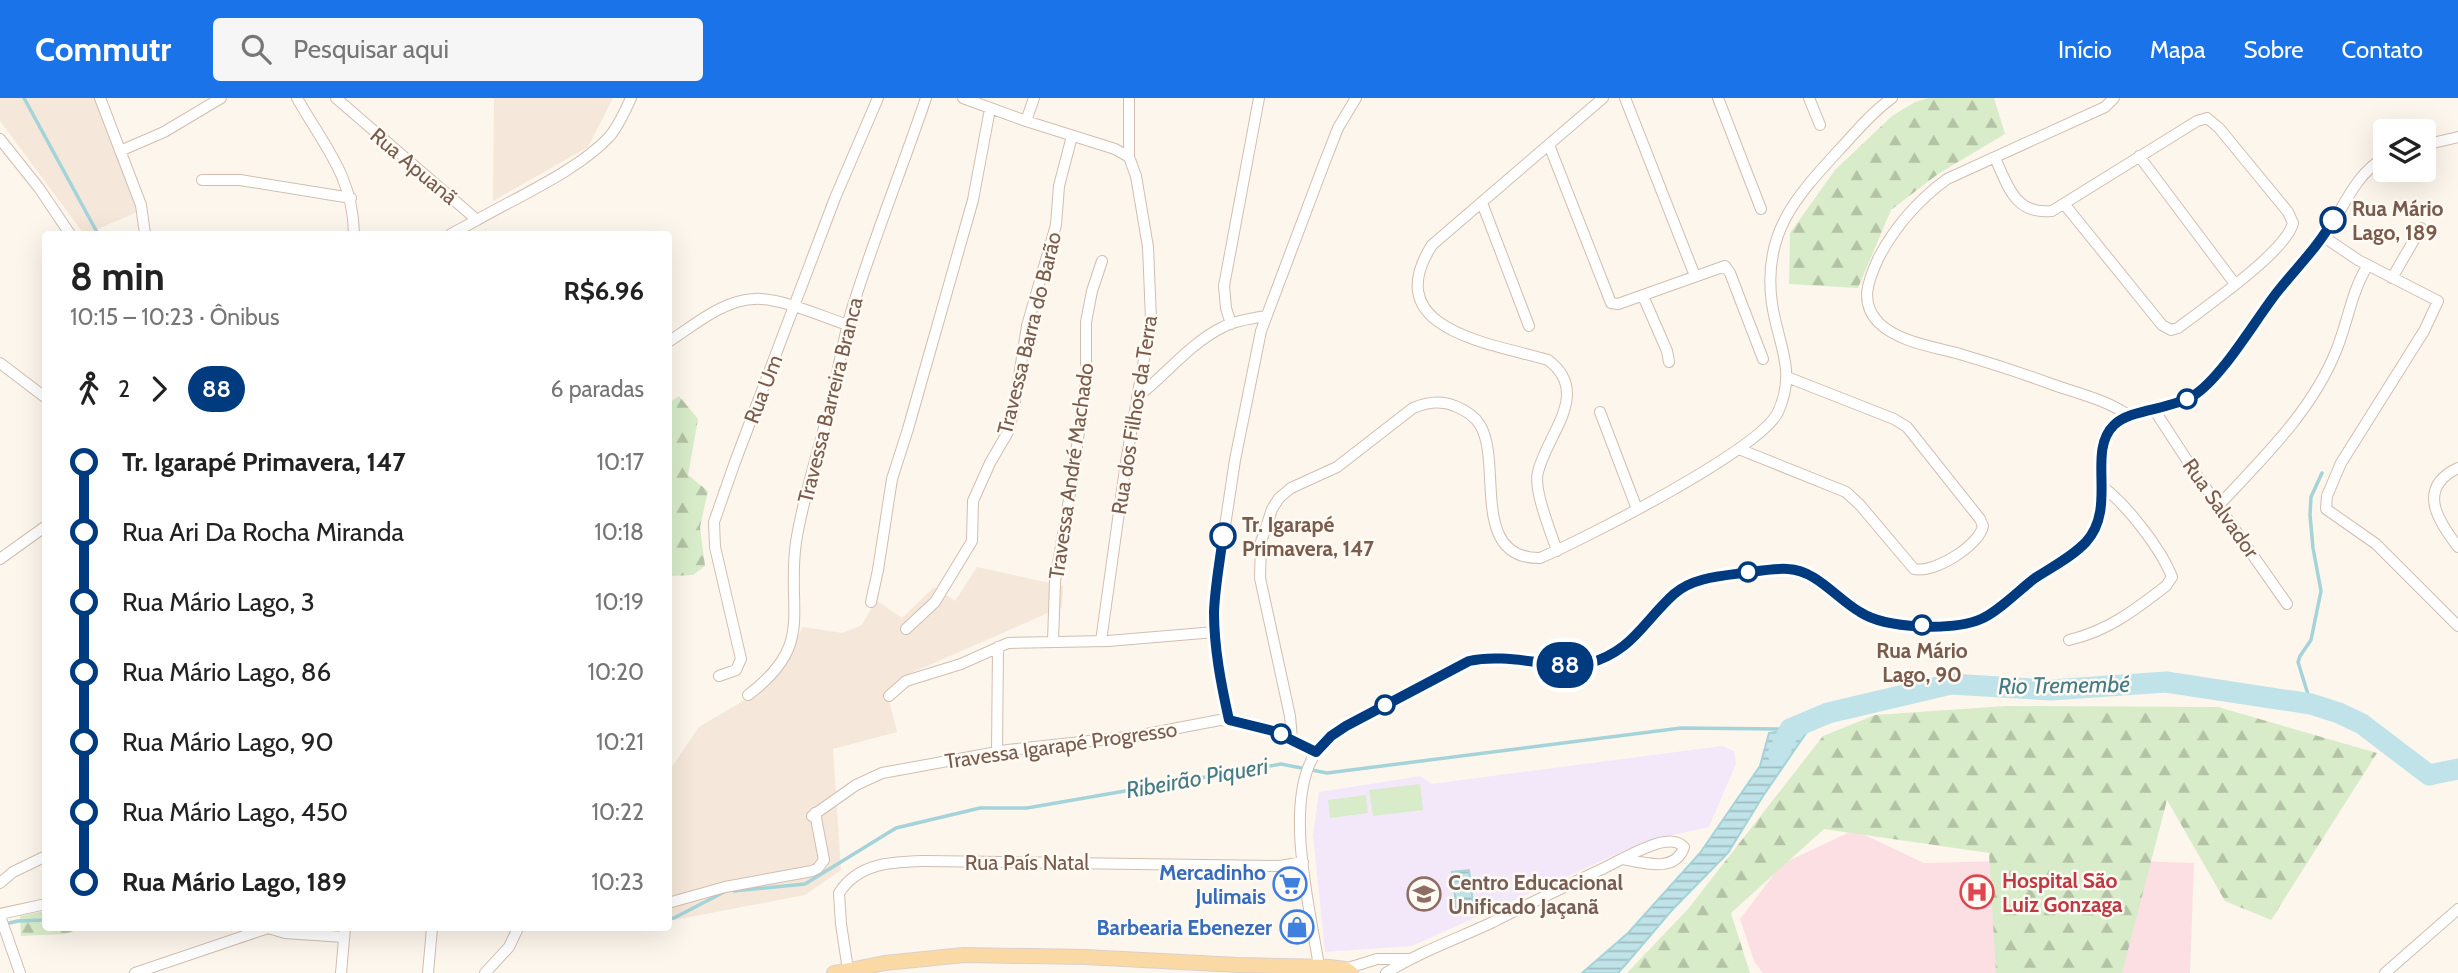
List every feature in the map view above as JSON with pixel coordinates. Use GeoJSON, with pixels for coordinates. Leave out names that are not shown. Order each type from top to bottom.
{"type":"FeatureCollection","features":[{"type":"Feature","properties":{"kind":"main road"},"geometry":{"type":"LineString","coordinates":[[841,971],[907,960],[964,955],[1085,957],[1244,969],[1348,971]]}},
{"type":"Feature","properties":{"kind":"street"},"geometry":{"type":"LineString","coordinates":[[100,98],[141,205],[145,231]]}},
{"type":"Feature","properties":{"kind":"street"},"geometry":{"type":"LineString","coordinates":[[120,151],[164,132],[221,98]]}},
{"type":"Feature","properties":{"kind":"street"},"geometry":{"type":"LineString","coordinates":[[297,98],[337,164],[351,198],[354,231]]}},
{"type":"Feature","properties":{"kind":"street","name":"Rua Apuanã"},"geometry":{"type":"LineString","coordinates":[[336,98],[477,220],[589,153],[611,134],[631,98]]}},
{"type":"Feature","properties":{"kind":"street","name":"Rua Um"},"geometry":{"type":"LineString","coordinates":[[719,676],[736,670],[741,659],[715,547],[715,522],[794,307],[878,98]]}},
{"type":"Feature","properties":{"kind":"street","name":"Travessa Barreira Branca"},"geometry":{"type":"LineString","coordinates":[[748,695],[782,662],[793,638],[794,558],[806,491],[833,395],[848,325],[926,98]]}},
{"type":"Feature","properties":{"kind":"street"},"geometry":{"type":"LineString","coordinates":[[963,98],[1115,149],[1129,157]]}},
{"type":"Feature","properties":{"kind":"street"},"geometry":{"type":"LineString","coordinates":[[1026,121],[1034,98]]}},
{"type":"Feature","properties":{"kind":"street","name":"Rua dos Filhos da Terra"},"geometry":{"type":"LineString","coordinates":[[1101,641],[1126,461],[1151,319],[1151,284],[1142,206],[1129,157],[1129,98]]}},
{"type":"Feature","properties":{"kind":"street"},"geometry":{"type":"LineString","coordinates":[[1231,324],[1224,286],[1259,98]]}},
{"type":"Feature","properties":{"kind":"street"},"geometry":{"type":"LineString","coordinates":[[1229,720],[1215,632],[1215,592],[1230,488],[1266,316],[1338,128],[1356,98]]}},
{"type":"Feature","properties":{"kind":"street"},"geometry":{"type":"LineString","coordinates":[[1557,551],[1539,492],[1538,472],[1563,412],[1568,389],[1565,379],[1558,368],[1548,360],[1448,330],[1432,319],[1423,307],[1417,275],[1432,244],[1603,98]]}},
{"type":"Feature","properties":{"kind":"street"},"geometry":{"type":"LineString","coordinates":[[1625,98],[1695,276]]}},
{"type":"Feature","properties":{"kind":"street"},"geometry":{"type":"LineString","coordinates":[[1718,98],[1761,209]]}},
{"type":"Feature","properties":{"kind":"street"},"geometry":{"type":"LineString","coordinates":[[1809,98],[1820,125]]}},
{"type":"Feature","properties":{"kind":"street"},"geometry":{"type":"LineString","coordinates":[[1292,738],[1290,716],[1260,578],[1261,542],[1272,509],[1279,498],[1291,488],[1337,467],[1413,408],[1424,403],[1448,403],[1466,411],[1479,422],[1484,432],[1494,521],[1505,542],[1516,553],[1529,558],[1540,558],[1637,509],[1739,449],[1768,427],[1777,414],[1787,377],[1786,358],[1776,323],[1770,281],[1772,256],[1788,212],[1802,191],[1866,120],[1892,98]]}},
{"type":"Feature","properties":{"kind":"street"},"geometry":{"type":"LineString","coordinates":[[2114,98],[2105,107],[1947,179],[1927,194],[1910,210],[1884,248],[1866,285],[1866,297],[1870,311],[1877,321],[1904,338],[2039,379],[2104,402],[2128,415]]}},
{"type":"Feature","properties":{"kind":"street"},"geometry":{"type":"LineString","coordinates":[[871,602],[892,480],[970,210],[990,109]]}},
{"type":"Feature","properties":{"kind":"street"},"geometry":{"type":"LineString","coordinates":[[1995,158],[2019,203],[2040,213],[2052,211],[2197,121],[2207,118],[2219,128],[2288,212],[2293,223],[2288,234],[2269,256],[2178,328],[2166,329],[2065,205]]}},
{"type":"Feature","properties":{"kind":"street","name":"Travessa Barra do Barão"},"geometry":{"type":"LineString","coordinates":[[906,628],[936,602],[972,541],[973,501],[1008,432],[1013,414],[1027,326],[1056,225],[1059,186],[1072,136]]}},
{"type":"Feature","properties":{"kind":"street"},"geometry":{"type":"LineString","coordinates":[[2436,143],[2458,138]]}},
{"type":"Feature","properties":{"kind":"street"},"geometry":{"type":"LineString","coordinates":[[0,139],[39,188],[68,231]]}},
{"type":"Feature","properties":{"kind":"street"},"geometry":{"type":"LineString","coordinates":[[1549,145],[1611,303],[1618,304],[1643,296],[1722,266],[1727,268],[1763,359]]}},
{"type":"Feature","properties":{"kind":"street"},"geometry":{"type":"LineString","coordinates":[[2139,156],[2235,284]]}},
{"type":"Feature","properties":{"kind":"street"},"geometry":{"type":"LineString","coordinates":[[1305,969],[1299,809],[1302,782],[1315,754],[1331,736],[1469,661],[1486,659],[1584,665],[1602,658],[1625,647],[1675,593],[1692,583],[1717,576],[1790,569],[1806,574],[1860,613],[1880,621],[1946,626],[1984,618],[2019,589],[2085,542],[2095,530],[2104,487],[2101,458],[2103,444],[2112,426],[2128,415],[2181,403],[2212,380],[2279,289],[2324,237],[2347,195],[2373,166]]}},
{"type":"Feature","properties":{"kind":"street"},"geometry":{"type":"LineString","coordinates":[[202,180],[240,180],[351,198]]}},
{"type":"Feature","properties":{"kind":"street"},"geometry":{"type":"LineString","coordinates":[[1482,203],[1529,326]]}},
{"type":"Feature","properties":{"kind":"street"},"geometry":{"type":"LineString","coordinates":[[457,231],[477,220]]}},
{"type":"Feature","properties":{"kind":"street"},"geometry":{"type":"LineString","coordinates":[[2392,278],[2421,228]]}},
{"type":"Feature","properties":{"kind":"street"},"geometry":{"type":"LineString","coordinates":[[2324,237],[2368,265],[2438,301],[2424,331],[2342,463],[2327,496],[2326,509],[2376,544],[2455,619]]}},
{"type":"Feature","properties":{"kind":"street","name":"Travessa André Machado"},"geometry":{"type":"LineString","coordinates":[[1053,642],[1055,581],[1084,391],[1087,323],[1092,291],[1102,261]]}},
{"type":"Feature","properties":{"kind":"street"},"geometry":{"type":"LineString","coordinates":[[2219,505],[2305,407],[2336,352],[2356,286],[2368,265]]}},
{"type":"Feature","properties":{"kind":"street"},"geometry":{"type":"LineString","coordinates":[[1643,296],[1670,362]]}},
{"type":"Feature","properties":{"kind":"street"},"geometry":{"type":"LineString","coordinates":[[672,340],[734,303],[754,299],[794,307],[848,325]]}},
{"type":"Feature","properties":{"kind":"street"},"geometry":{"type":"LineString","coordinates":[[1138,397],[1202,340],[1231,324],[1266,316]]}},
{"type":"Feature","properties":{"kind":"street"},"geometry":{"type":"LineString","coordinates":[[2,368],[42,395]]}},
{"type":"Feature","properties":{"kind":"street"},"geometry":{"type":"LineString","coordinates":[[1739,449],[1846,492],[1914,569],[1928,569],[1945,562],[1980,536],[1983,526],[1980,519],[1907,427],[1894,419],[1787,377]]}},
{"type":"Feature","properties":{"kind":"street","name":"Rua Salvador"},"geometry":{"type":"LineString","coordinates":[[2155,411],[2287,604]]}},
{"type":"Feature","properties":{"kind":"street"},"geometry":{"type":"LineString","coordinates":[[1600,412],[1637,509]]}},
{"type":"Feature","properties":{"kind":"street"},"geometry":{"type":"LineString","coordinates":[[2458,468],[2442,480],[2434,498],[2438,520],[2458,547]]}},
{"type":"Feature","properties":{"kind":"street"},"geometry":{"type":"LineString","coordinates":[[2069,640],[2092,635],[2112,625],[2166,586],[2172,577],[2132,514],[2104,487]]}},
{"type":"Feature","properties":{"kind":"street"},"geometry":{"type":"LineString","coordinates":[[0,559],[42,529]]}},
{"type":"Feature","properties":{"kind":"street"},"geometry":{"type":"LineString","coordinates":[[889,696],[906,681],[961,664],[1009,643],[1101,641],[1215,632]]}},
{"type":"Feature","properties":{"kind":"street"},"geometry":{"type":"LineString","coordinates":[[997,752],[998,647]]}},
{"type":"Feature","properties":{"kind":"street","name":"Travessa Igarapé Progresso"},"geometry":{"type":"LineString","coordinates":[[672,901],[724,887],[818,868],[824,860],[813,814],[856,785],[882,773],[997,752],[1136,736],[1229,720],[1292,738],[1315,754]]}},
{"type":"Feature","properties":{"kind":"street"},"geometry":{"type":"LineString","coordinates":[[1386,973],[1410,959],[1477,930],[1622,859],[1666,841],[1676,842],[1684,847],[1670,863],[1661,865],[1622,859]]}},
{"type":"Feature","properties":{"kind":"street"},"geometry":{"type":"LineString","coordinates":[[0,883],[13,872],[42,858]]}},
{"type":"Feature","properties":{"kind":"street","name":"Rua País Natal"},"geometry":{"type":"LineString","coordinates":[[841,971],[839,893],[858,873],[880,865],[926,861],[1269,866],[1303,862]]}},
{"type":"Feature","properties":{"kind":"street"},"geometry":{"type":"LineString","coordinates":[[20,973],[2,922],[42,906]]}},
{"type":"Feature","properties":{"kind":"street"},"geometry":{"type":"LineString","coordinates":[[2385,973],[2458,909]]}},
{"type":"Feature","properties":{"kind":"street"},"geometry":{"type":"LineString","coordinates":[[135,973],[259,931]]}},
{"type":"Feature","properties":{"kind":"street"},"geometry":{"type":"LineString","coordinates":[[278,931],[344,932],[341,973]]}},
{"type":"Feature","properties":{"kind":"street"},"geometry":{"type":"LineString","coordinates":[[428,973],[432,931]]}},
{"type":"Feature","properties":{"kind":"street"},"geometry":{"type":"LineString","coordinates":[[485,973],[509,947],[517,931]]}},
{"type":"Feature","properties":{"kind":"street"},"geometry":{"type":"LineString","coordinates":[[1348,971],[1377,958],[1410,959]]}},
{"type":"Feature","properties":{"kind":"shaded area"},"geometry":{"type":"Polygon","coordinates":[[[0,98],[97,98],[140,211],[93,231],[82,231],[0,121],[0,98]]]}},
{"type":"Feature","properties":{"kind":"shaded area"},"geometry":{"type":"Polygon","coordinates":[[[494,98],[613,98],[588,147],[493,201],[494,98]]]}},
{"type":"Feature","properties":{"kind":"shaded area"},"geometry":{"type":"Polygon","coordinates":[[[977,567],[1063,586],[1062,607],[911,673],[887,692],[897,732],[833,749],[841,870],[805,895],[672,920],[672,767],[699,727],[770,685],[803,627],[843,633],[862,625],[876,600],[902,618],[934,587],[955,601],[977,567]]]}},
{"type":"Feature","properties":{"kind":"shaded area","name":"Centro Educacional Unificado Jaçanã"},"geometry":{"type":"Polygon","coordinates":[[[1722,746],[1734,751],[1736,764],[1709,827],[1646,841],[1412,946],[1325,952],[1313,835],[1319,792],[1421,776],[1431,784],[1722,746]]]}},
{"type":"Feature","properties":{"kind":"shaded area","name":"Hospital São Luiz Gonzaga"},"geometry":{"type":"Polygon","coordinates":[[[1854,830],[1924,863],[2082,859],[2194,863],[2190,973],[1763,973],[1754,961],[1740,919],[1782,864],[1854,830]]]}},
{"type":"Feature","properties":{"kind":"green space"},"geometry":{"type":"Polygon","coordinates":[[[1928,98],[1994,98],[2005,134],[1938,174],[1891,210],[1858,288],[1789,284],[1790,233],[1835,170],[1892,116],[1915,102],[1928,98]]]}},
{"type":"Feature","properties":{"kind":"green space"},"geometry":{"type":"Polygon","coordinates":[[[679,396],[698,419],[688,475],[708,491],[700,527],[705,566],[693,575],[672,576],[672,401],[679,396]]]}},
{"type":"Feature","properties":{"kind":"green space"},"geometry":{"type":"Polygon","coordinates":[[[2006,706],[2218,707],[2377,753],[2271,920],[2225,901],[2167,800],[2122,973],[1996,973],[1989,853],[1824,829],[1731,913],[1750,973],[1627,973],[1688,909],[1823,736],[1875,715],[2006,706]]]}},
{"type":"Feature","properties":{"kind":"green space"},"geometry":{"type":"Polygon","coordinates":[[[1420,784],[1423,810],[1373,816],[1369,790],[1420,784]]]}},
{"type":"Feature","properties":{"kind":"green space"},"geometry":{"type":"Polygon","coordinates":[[[1366,795],[1368,813],[1330,818],[1328,800],[1366,795]]]}},
{"type":"Feature","properties":{"kind":"green space"},"geometry":{"type":"Polygon","coordinates":[[[42,912],[42,931],[74,931],[21,936],[20,916],[42,912]]]}},
{"type":"Feature","properties":{"kind":"water"},"geometry":{"type":"Polygon","coordinates":[[[1811,726],[1728,853],[1672,910],[1618,973],[1582,973],[1628,933],[1700,853],[1760,766],[1769,733],[1811,726]]]}},
{"type":"Feature","properties":{"kind":"water"},"geometry":{"type":"Polygon","coordinates":[[[1469,870],[1474,911],[1457,913],[1452,872],[1469,870]]]}},
{"type":"Feature","properties":{"kind":"waterway","name":"Ribeirão Piqueri"},"geometry":{"type":"LineString","coordinates":[[24,98],[96,231]]}},
{"type":"Feature","properties":{"kind":"waterway"},"geometry":{"type":"LineString","coordinates":[[2311,704],[2298,662],[2311,640],[2321,591],[2310,515],[2311,497],[2322,473]]}},
{"type":"Feature","properties":{"kind":"waterway","name":"Rio Tremembé"},"geometry":{"type":"LineString","coordinates":[[1778,754],[1790,729],[1828,713],[1951,684],[2051,690],[2166,682],[2311,704],[2362,724],[2429,775],[2458,769]]}},
{"type":"Feature","properties":{"kind":"waterway","name":"Ribeirão Piqueri"},"geometry":{"type":"LineString","coordinates":[[734,891],[805,884],[896,828],[980,808],[1027,808],[1281,764],[1327,773],[1681,728],[1790,729]]}},
{"type":"Feature","properties":{"kind":"waterway","name":"Ribeirão Piqueri"},"geometry":{"type":"LineString","coordinates":[[672,918],[726,891]]}},
{"type":"Feature","properties":{"kind":"waterway"},"geometry":{"type":"LineString","coordinates":[[5,924],[42,920]]}},
{"type":"Feature","properties":{"kind":"bus line","name":"88"},"geometry":{"type":"LineString","coordinates":[[1223,536],[1214,614],[1221,682],[1229,720],[1273,731],[1316,752],[1331,736],[1346,726],[1469,661],[1486,659],[1584,665],[1602,658],[1625,647],[1675,593],[1692,583],[1717,576],[1790,569],[1806,574],[1860,613],[1886,623],[1946,626],[1969,623],[1984,618],[2019,589],[2085,542],[2095,530],[2100,515],[2104,487],[2101,458],[2103,444],[2112,426],[2128,415],[2181,403],[2212,380],[2279,289],[2320,243],[2333,220]]}},
{"type":"Feature","properties":{"kind":"place","name":"Rua Mário Lago, 189"},"geometry":{"type":"Point","coordinates":[2333,220]}},
{"type":"Feature","properties":{"kind":"place","name":"Tr. Igarapé Primavera, 147"},"geometry":{"type":"Point","coordinates":[1223,536]}},
{"type":"Feature","properties":{"kind":"place","name":"Rua Mário Lago, 90"},"geometry":{"type":"Point","coordinates":[1922,625]}},
{"type":"Feature","properties":{"kind":"place","name":"Mercadinho Julimais"},"geometry":{"type":"Point","coordinates":[1290,884]}},
{"type":"Feature","properties":{"kind":"place","name":"Hospital São Luiz Gonzaga"},"geometry":{"type":"Point","coordinates":[1977,892]}},
{"type":"Feature","properties":{"kind":"place","name":"Centro Educacional Unificado Jaçanã"},"geometry":{"type":"Point","coordinates":[1424,894]}},
{"type":"Feature","properties":{"kind":"place","name":"Barbearia Ebenezer"},"geometry":{"type":"Point","coordinates":[1297,927]}}]}
